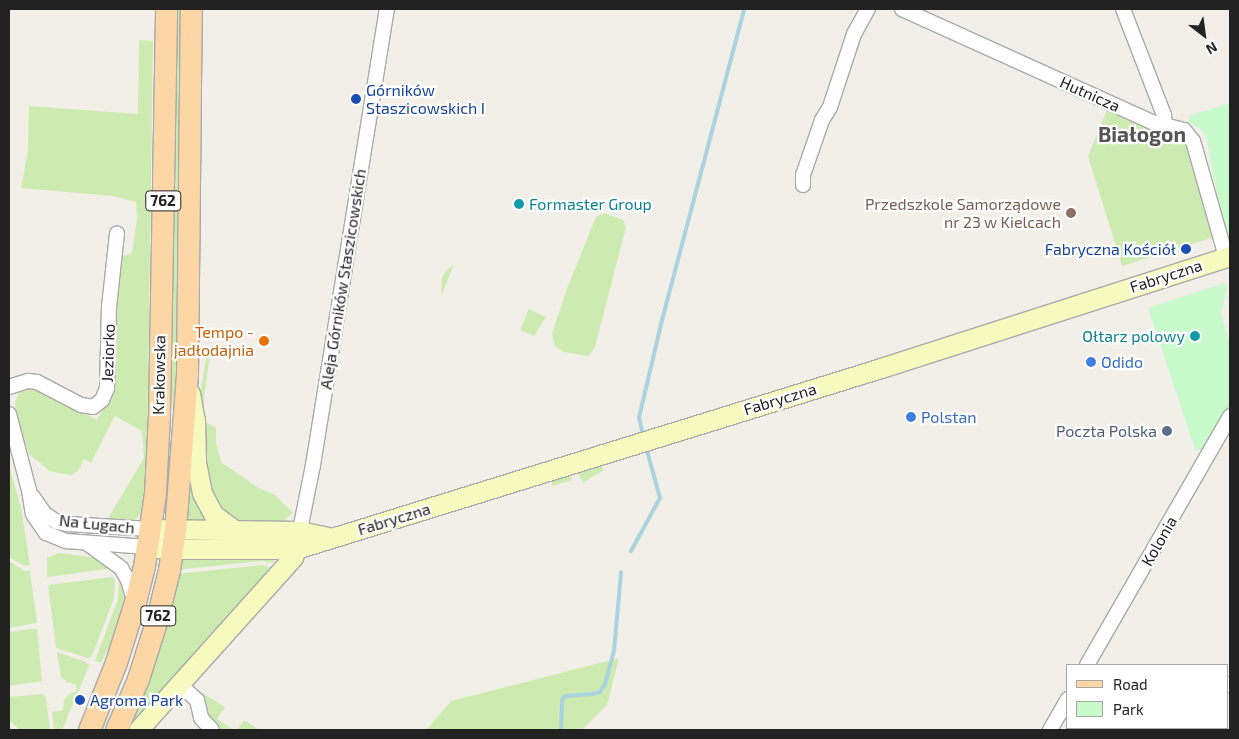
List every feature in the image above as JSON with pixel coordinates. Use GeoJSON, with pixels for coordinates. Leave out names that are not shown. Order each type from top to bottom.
{"type":"FeatureCollection","features":[{"type":"Feature","properties":{"kind":"main road","name":"Krakowska"},"geometry":{"type":"LineString","coordinates":[[89,730],[113,671],[135,602],[149,538],[154,493],[159,414],[166,9]]}},
{"type":"Feature","properties":{"kind":"main road","name":"Krakowska"},"geometry":{"type":"LineString","coordinates":[[116,730],[138,679],[156,622],[174,540],[187,373],[191,9]]}},
{"type":"Feature","properties":{"kind":"main road","name":"Fabryczna"},"geometry":{"type":"LineString","coordinates":[[149,538],[174,540],[298,540],[329,538],[629,446],[1228,257]]}},
{"type":"Feature","properties":{"kind":"main road"},"geometry":{"type":"LineString","coordinates":[[187,373],[195,420],[196,462],[202,493],[213,514],[234,530]]}},
{"type":"Feature","properties":{"kind":"main road","name":"Fabryczna"},"geometry":{"type":"LineString","coordinates":[[174,540],[234,530],[298,540]]}},
{"type":"Feature","properties":{"kind":"main road"},"geometry":{"type":"LineString","coordinates":[[138,730],[293,557],[298,540]]}},
{"type":"Feature","properties":{"kind":"street","name":"Aleja Górników Staszicowskich"},"geometry":{"type":"LineString","coordinates":[[298,540],[313,465],[387,9]]}},
{"type":"Feature","properties":{"kind":"street"},"geometry":{"type":"LineString","coordinates":[[803,185],[803,175],[822,120],[830,107],[854,34],[868,9]]}},
{"type":"Feature","properties":{"kind":"street","name":"Hutnicza"},"geometry":{"type":"LineString","coordinates":[[902,9],[1114,105],[1165,125],[1184,130],[1193,141],[1228,257]]}},
{"type":"Feature","properties":{"kind":"street"},"geometry":{"type":"LineString","coordinates":[[1123,9],[1164,115],[1165,125]]}},
{"type":"Feature","properties":{"kind":"street","name":"Jeziorko"},"geometry":{"type":"LineString","coordinates":[[9,387],[28,381],[37,382],[87,407],[93,407],[102,400],[107,388],[109,307],[116,233]]}},
{"type":"Feature","properties":{"kind":"street","name":"Na Ługach"},"geometry":{"type":"LineString","coordinates":[[9,414],[29,490],[33,514],[46,533],[66,541],[86,542],[149,538]]}},
{"type":"Feature","properties":{"kind":"street","name":"Kolonia"},"geometry":{"type":"LineString","coordinates":[[1088,664],[1230,416]]}},
{"type":"Feature","properties":{"kind":"street","name":"Na Ługach"},"geometry":{"type":"LineString","coordinates":[[29,490],[37,505],[50,519],[56,522],[149,538]]}},
{"type":"Feature","properties":{"kind":"street","name":"Na Ługach"},"geometry":{"type":"LineString","coordinates":[[86,542],[121,568],[128,580],[135,602]]}},
{"type":"Feature","properties":{"kind":"street"},"geometry":{"type":"LineString","coordinates":[[179,684],[198,700],[201,718],[212,730]]}},
{"type":"Feature","properties":{"kind":"street"},"geometry":{"type":"LineString","coordinates":[[1050,730],[1066,702]]}},
{"type":"Feature","properties":{"kind":"green space"},"geometry":{"type":"Polygon","coordinates":[[[175,9],[183,9],[177,423],[166,517],[173,412],[170,358],[175,9]]]}},
{"type":"Feature","properties":{"kind":"green space"},"geometry":{"type":"Polygon","coordinates":[[[139,40],[153,41],[147,457],[144,509],[136,519],[129,522],[107,520],[144,458],[142,431],[115,416],[91,463],[84,459],[78,471],[72,475],[58,473],[50,471],[29,454],[16,413],[15,401],[21,390],[26,388],[37,389],[97,420],[109,399],[121,257],[132,253],[137,219],[136,202],[113,196],[21,188],[28,150],[29,106],[138,114],[139,40]]]}},
{"type":"Feature","properties":{"kind":"green space"},"geometry":{"type":"Polygon","coordinates":[[[1230,103],[1230,236],[1228,237],[1223,227],[1207,140],[1203,131],[1190,123],[1189,116],[1230,103]]]}},
{"type":"Feature","properties":{"kind":"green space"},"geometry":{"type":"Polygon","coordinates":[[[1107,110],[1157,133],[1180,137],[1186,143],[1214,237],[1122,266],[1088,156],[1107,110]]]}},
{"type":"Feature","properties":{"kind":"green space"},"geometry":{"type":"Polygon","coordinates":[[[604,213],[623,220],[626,227],[595,347],[588,356],[564,352],[555,346],[552,333],[568,286],[596,217],[604,213]]]}},
{"type":"Feature","properties":{"kind":"green space"},"geometry":{"type":"Polygon","coordinates":[[[454,264],[441,297],[442,277],[454,264]]]}},
{"type":"Feature","properties":{"kind":"green space"},"geometry":{"type":"Polygon","coordinates":[[[1225,283],[1227,289],[1221,314],[1230,344],[1230,400],[1201,451],[1195,449],[1148,308],[1225,283]]]}},
{"type":"Feature","properties":{"kind":"green space"},"geometry":{"type":"Polygon","coordinates":[[[529,309],[546,317],[534,336],[520,330],[529,309]]]}},
{"type":"Feature","properties":{"kind":"green space"},"geometry":{"type":"Polygon","coordinates":[[[207,351],[210,354],[204,398],[204,421],[216,428],[216,443],[221,462],[257,487],[275,495],[293,513],[278,523],[240,523],[224,516],[208,494],[198,408],[207,351]]]}},
{"type":"Feature","properties":{"kind":"green space"},"geometry":{"type":"Polygon","coordinates":[[[1230,400],[1230,405],[1202,452],[1201,451],[1230,400]]]}},
{"type":"Feature","properties":{"kind":"green space"},"geometry":{"type":"Polygon","coordinates":[[[599,462],[604,470],[583,482],[579,475],[599,462]]]}},
{"type":"Feature","properties":{"kind":"green space"},"geometry":{"type":"Polygon","coordinates":[[[9,465],[21,508],[30,565],[24,566],[9,557],[9,465]]]}},
{"type":"Feature","properties":{"kind":"green space"},"geometry":{"type":"Polygon","coordinates":[[[568,472],[572,480],[552,486],[552,477],[568,472]]]}},
{"type":"Feature","properties":{"kind":"green space"},"geometry":{"type":"Polygon","coordinates":[[[189,479],[191,480],[211,522],[185,522],[189,479]]]}},
{"type":"Feature","properties":{"kind":"green space"},"geometry":{"type":"Polygon","coordinates":[[[59,553],[97,558],[114,568],[47,577],[47,558],[59,553]]]}},
{"type":"Feature","properties":{"kind":"green space"},"geometry":{"type":"Polygon","coordinates":[[[179,556],[276,558],[273,563],[261,561],[176,570],[179,556]]]}},
{"type":"Feature","properties":{"kind":"green space"},"geometry":{"type":"Polygon","coordinates":[[[9,561],[25,571],[30,571],[37,623],[9,628],[9,561]]]}},
{"type":"Feature","properties":{"kind":"green space"},"geometry":{"type":"Polygon","coordinates":[[[262,565],[270,567],[235,612],[129,728],[177,574],[262,565]]]}},
{"type":"Feature","properties":{"kind":"green space"},"geometry":{"type":"Polygon","coordinates":[[[150,573],[154,574],[138,634],[103,730],[98,730],[150,573]]]}},
{"type":"Feature","properties":{"kind":"green space"},"geometry":{"type":"Polygon","coordinates":[[[119,575],[125,592],[125,602],[120,624],[101,663],[95,661],[118,599],[119,575]]]}},
{"type":"Feature","properties":{"kind":"green space"},"geometry":{"type":"Polygon","coordinates":[[[112,577],[115,579],[114,598],[92,656],[88,658],[56,648],[48,585],[112,577]]]}},
{"type":"Feature","properties":{"kind":"green space"},"geometry":{"type":"Polygon","coordinates":[[[37,629],[42,681],[9,686],[9,632],[37,629]]]}},
{"type":"Feature","properties":{"kind":"green space"},"geometry":{"type":"Polygon","coordinates":[[[57,652],[86,662],[89,666],[62,730],[54,730],[52,712],[63,710],[64,700],[70,693],[76,691],[76,684],[67,682],[61,677],[57,652]]]}},
{"type":"Feature","properties":{"kind":"green space"},"geometry":{"type":"Polygon","coordinates":[[[619,658],[607,705],[582,730],[426,730],[451,701],[619,658]]]}},
{"type":"Feature","properties":{"kind":"green space"},"geometry":{"type":"Polygon","coordinates":[[[196,692],[204,694],[225,707],[217,719],[234,730],[214,730],[196,692]]]}},
{"type":"Feature","properties":{"kind":"green space"},"geometry":{"type":"Polygon","coordinates":[[[43,694],[46,698],[50,730],[20,730],[9,720],[9,697],[43,694]]]}},
{"type":"Feature","properties":{"kind":"green space"},"geometry":{"type":"Polygon","coordinates":[[[244,720],[259,730],[237,730],[244,720]]]}},
{"type":"Feature","properties":{"kind":"waterway"},"geometry":{"type":"LineString","coordinates":[[643,435],[639,418],[661,324],[744,9]]}},
{"type":"Feature","properties":{"kind":"waterway"},"geometry":{"type":"LineString","coordinates":[[631,551],[660,498],[646,447]]}},
{"type":"Feature","properties":{"kind":"waterway"},"geometry":{"type":"LineString","coordinates":[[561,730],[562,700],[565,696],[600,692],[605,684],[614,651],[621,572]]}},
{"type":"Feature","properties":{"kind":"place","name":"Górników Staszicowskich I"},"geometry":{"type":"Point","coordinates":[356,99]}},
{"type":"Feature","properties":{"kind":"place","name":"Formaster Group"},"geometry":{"type":"Point","coordinates":[519,204]}},
{"type":"Feature","properties":{"kind":"place","name":"Przedszkole Samorządowe nr 23 w Kielcach"},"geometry":{"type":"Point","coordinates":[1071,213]}},
{"type":"Feature","properties":{"kind":"place","name":"Fabryczna Kościół"},"geometry":{"type":"Point","coordinates":[1186,249]}},
{"type":"Feature","properties":{"kind":"place","name":"Ołtarz polowy"},"geometry":{"type":"Point","coordinates":[1195,336]}},
{"type":"Feature","properties":{"kind":"place","name":"Tempo - jadłodajnia"},"geometry":{"type":"Point","coordinates":[264,341]}},
{"type":"Feature","properties":{"kind":"place","name":"Odido"},"geometry":{"type":"Point","coordinates":[1091,362]}},
{"type":"Feature","properties":{"kind":"place","name":"Polstan"},"geometry":{"type":"Point","coordinates":[911,417]}},
{"type":"Feature","properties":{"kind":"place","name":"Poczta Polska"},"geometry":{"type":"Point","coordinates":[1167,431]}},
{"type":"Feature","properties":{"kind":"place","name":"Agroma Park"},"geometry":{"type":"Point","coordinates":[80,700]}},
{"type":"Feature","properties":{"kind":"district","name":"Białogon"},"geometry":{"type":"Point","coordinates":[1142,134]}}]}
